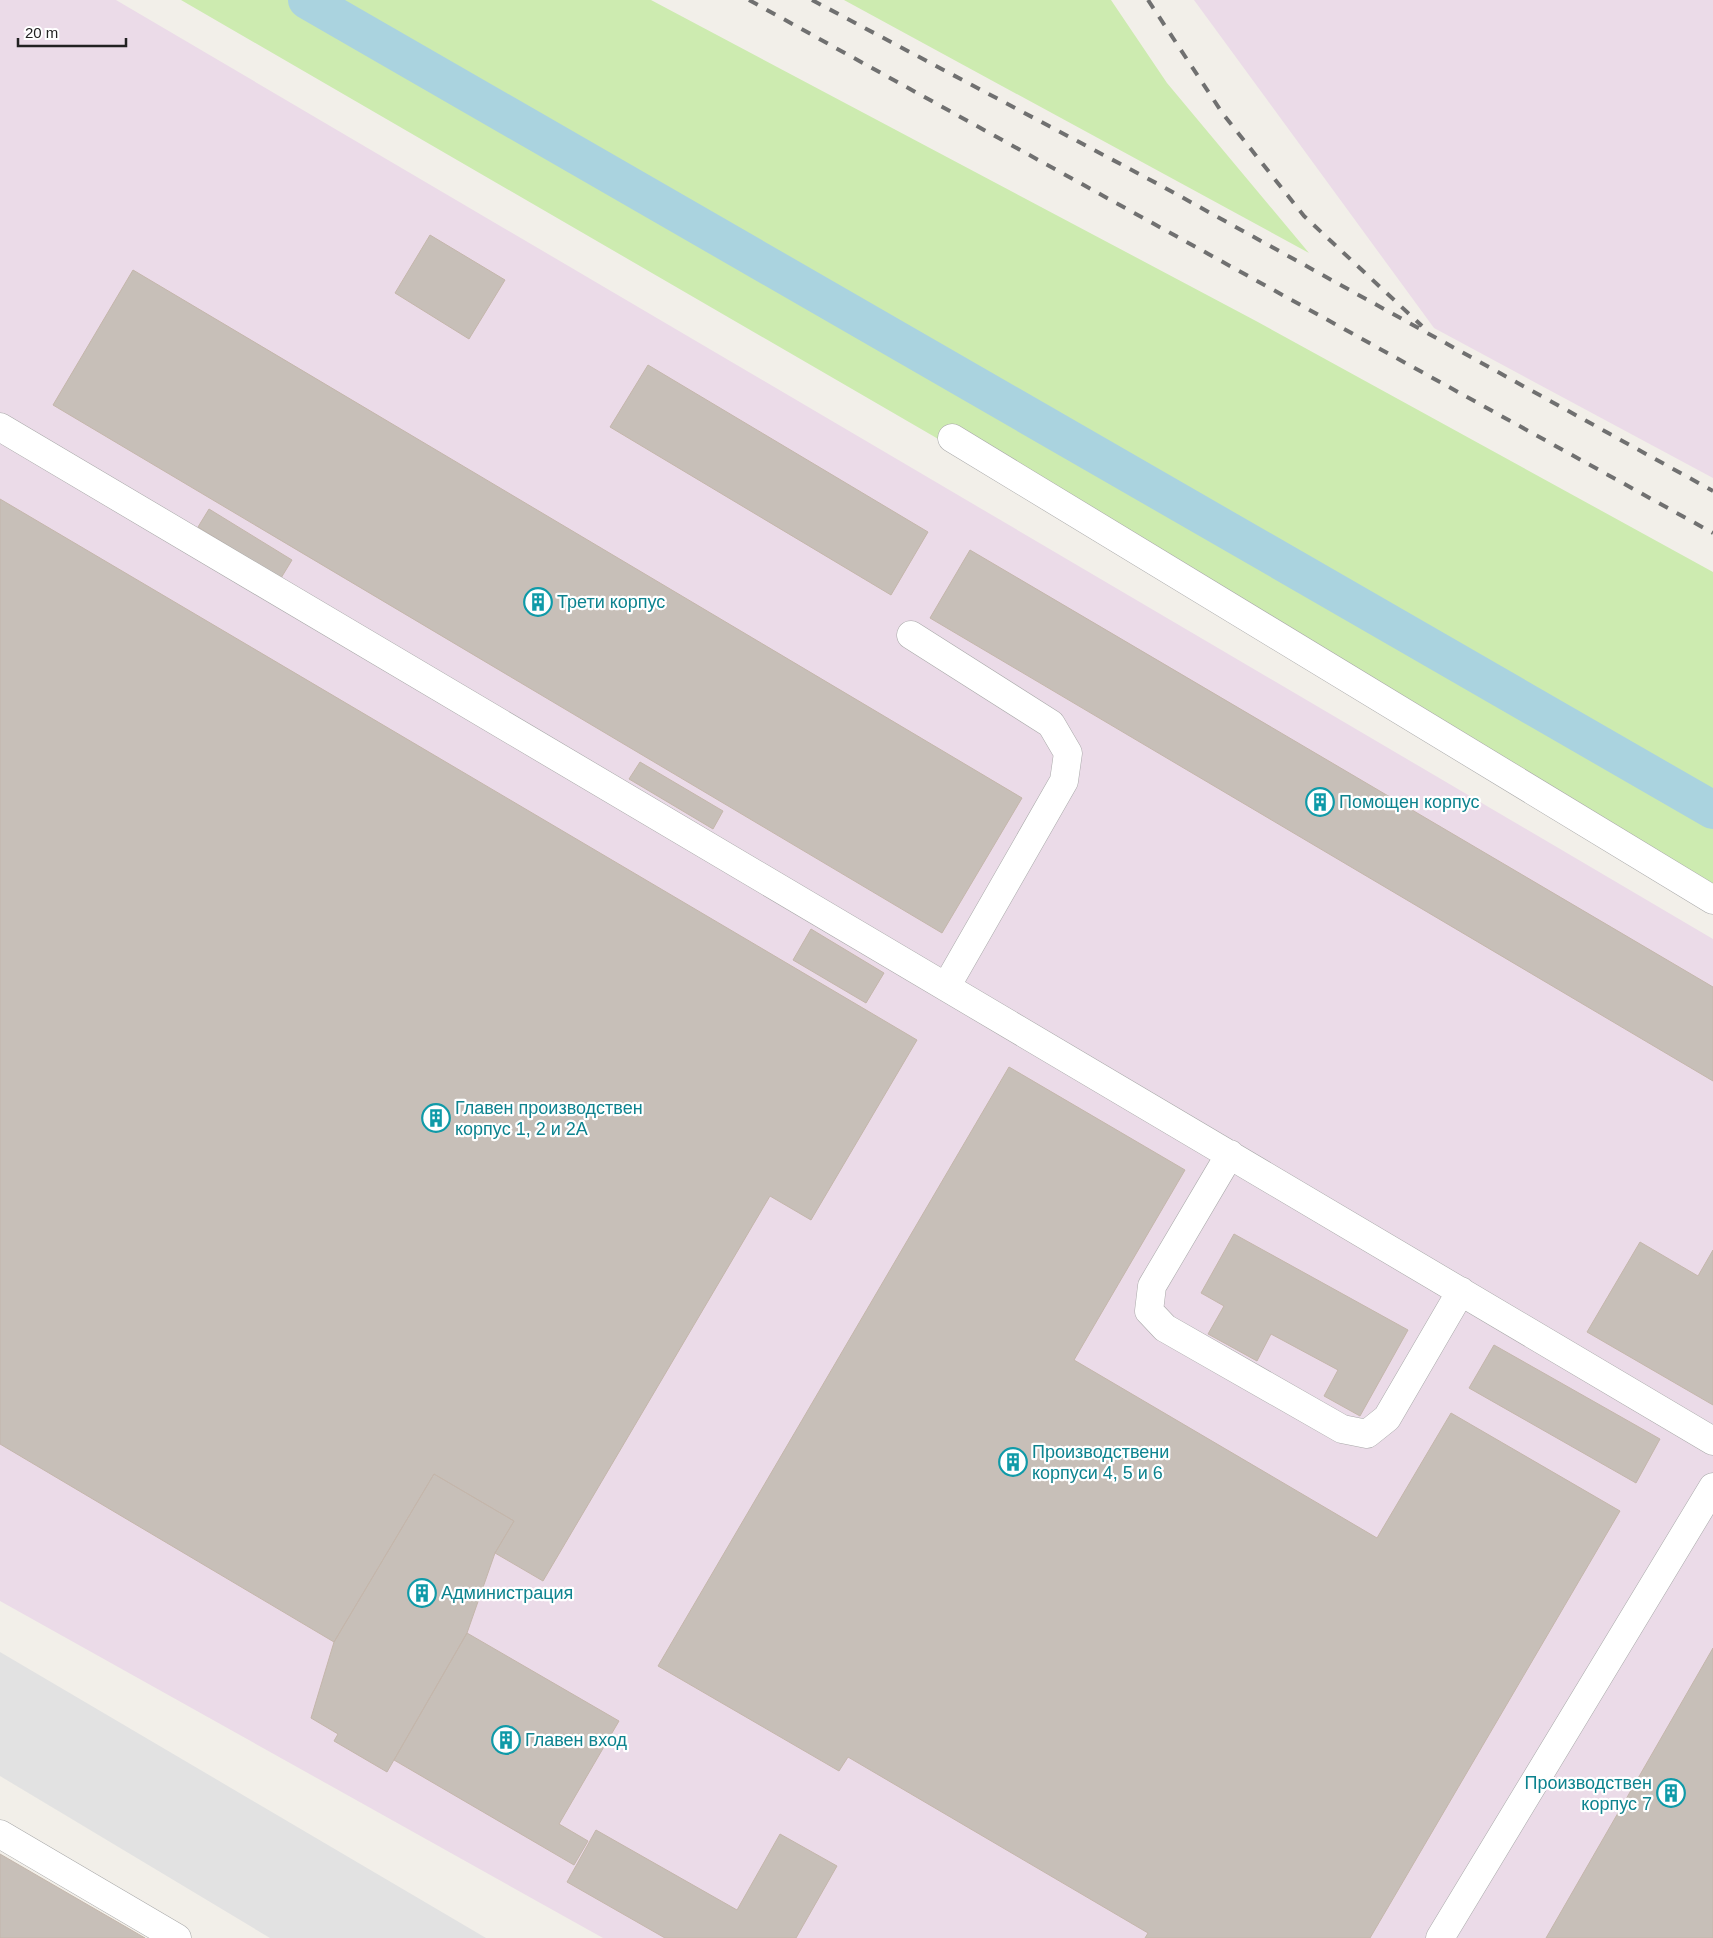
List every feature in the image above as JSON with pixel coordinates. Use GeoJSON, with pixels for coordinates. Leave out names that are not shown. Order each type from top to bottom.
{"type":"FeatureCollection","features":[{"type":"Feature","properties":{"kind":"lane"},"geometry":{"type":"LineString","coordinates":[[0,427],[1713,1441]]}},
{"type":"Feature","properties":{"kind":"lane"},"geometry":{"type":"LineString","coordinates":[[952,438],[1713,900]]}},
{"type":"Feature","properties":{"kind":"lane"},"geometry":{"type":"LineString","coordinates":[[911,635],[1050,724],[1068,753],[1064,781],[946,987]]}},
{"type":"Feature","properties":{"kind":"lane"},"geometry":{"type":"LineString","coordinates":[[1230,1154],[1152,1286],[1149,1311],[1165,1328],[1342,1429],[1367,1434],[1388,1418],[1461,1291]]}},
{"type":"Feature","properties":{"kind":"lane"},"geometry":{"type":"LineString","coordinates":[[1440,1938],[1713,1488]]}},
{"type":"Feature","properties":{"kind":"lane"},"geometry":{"type":"LineString","coordinates":[[0,1834],[177,1938]]}},
{"type":"Feature","properties":{"kind":"shaded area"},"geometry":{"type":"Polygon","coordinates":[[[0,0],[116,0],[1713,939],[1713,1938],[603,1938],[0,1601],[0,0]]]}},
{"type":"Feature","properties":{"kind":"shaded area"},"geometry":{"type":"Polygon","coordinates":[[[1194,0],[1713,0],[1713,478],[1434,328],[1194,0]]]}},
{"type":"Feature","properties":{"kind":"shaded area"},"geometry":{"type":"Polygon","coordinates":[[[0,1652],[486,1938],[270,1938],[0,1776],[0,1652]]]}},
{"type":"Feature","properties":{"kind":"green space"},"geometry":{"type":"Polygon","coordinates":[[[181,0],[651,0],[1256,321],[1713,572],[1713,888],[181,0]]]}},
{"type":"Feature","properties":{"kind":"green space"},"geometry":{"type":"Polygon","coordinates":[[[844,0],[1111,0],[1167,83],[1309,253],[844,0]]]}},
{"type":"Feature","properties":{"kind":"building"},"geometry":{"type":"Polygon","coordinates":[[[430,235],[505,280],[469,339],[395,293],[430,235]]]}},
{"type":"Feature","properties":{"kind":"building","name":"Трети корпус"},"geometry":{"type":"Polygon","coordinates":[[[133,270],[1022,798],[942,933],[53,405],[133,270]]]}},
{"type":"Feature","properties":{"kind":"building"},"geometry":{"type":"Polygon","coordinates":[[[648,365],[928,532],[891,595],[610,427],[648,365]]]}},
{"type":"Feature","properties":{"kind":"building","name":"Главен производствен корпус 1, 2 и 2А"},"geometry":{"type":"Polygon","coordinates":[[[0,499],[917,1040],[811,1220],[770,1196],[543,1581],[495,1553],[514,1521],[434,1474],[334,1642],[0,1444],[0,499]]]}},
{"type":"Feature","properties":{"kind":"building"},"geometry":{"type":"Polygon","coordinates":[[[209,509],[292,560],[281,578],[198,527],[209,509]]]}},
{"type":"Feature","properties":{"kind":"building","name":"Помощен корпус"},"geometry":{"type":"Polygon","coordinates":[[[970,550],[1713,987],[1713,1081],[930,618],[970,550]]]}},
{"type":"Feature","properties":{"kind":"building"},"geometry":{"type":"Polygon","coordinates":[[[640,762],[723,811],[713,829],[629,779],[640,762]]]}},
{"type":"Feature","properties":{"kind":"building"},"geometry":{"type":"Polygon","coordinates":[[[811,929],[884,973],[866,1003],[793,960],[811,929]]]}},
{"type":"Feature","properties":{"kind":"building","name":"Производствени корпуси 4, 5 и 6"},"geometry":{"type":"Polygon","coordinates":[[[1009,1067],[1185,1170],[1074,1360],[1377,1538],[1451,1413],[1620,1511],[1370,1938],[1145,1938],[1148,1933],[848,1757],[839,1771],[658,1666],[1009,1067]]]}},
{"type":"Feature","properties":{"kind":"building"},"geometry":{"type":"Polygon","coordinates":[[[1234,1234],[1408,1330],[1360,1416],[1324,1396],[1338,1370],[1271,1334],[1257,1361],[1208,1334],[1224,1306],[1201,1293],[1234,1234]]]}},
{"type":"Feature","properties":{"kind":"building"},"geometry":{"type":"Polygon","coordinates":[[[1640,1242],[1698,1276],[1713,1250],[1713,1405],[1587,1332],[1640,1242]]]}},
{"type":"Feature","properties":{"kind":"building"},"geometry":{"type":"Polygon","coordinates":[[[1494,1345],[1660,1439],[1636,1483],[1469,1388],[1494,1345]]]}},
{"type":"Feature","properties":{"kind":"building","name":"Администрация"},"geometry":{"type":"Polygon","coordinates":[[[434,1474],[514,1521],[495,1553],[467,1633],[387,1772],[334,1741],[338,1734],[311,1718],[334,1642],[434,1474]]]}},
{"type":"Feature","properties":{"kind":"building","name":"Главен вход"},"geometry":{"type":"Polygon","coordinates":[[[467,1633],[619,1721],[559,1824],[588,1841],[574,1865],[394,1760],[467,1633]]]}},
{"type":"Feature","properties":{"kind":"building","name":"Производствeн корпус 7"},"geometry":{"type":"Polygon","coordinates":[[[1713,1648],[1713,1938],[1546,1938],[1713,1648]]]}},
{"type":"Feature","properties":{"kind":"building"},"geometry":{"type":"Polygon","coordinates":[[[596,1830],[737,1910],[780,1834],[837,1866],[796,1938],[665,1938],[567,1882],[596,1830]]]}},
{"type":"Feature","properties":{"kind":"building"},"geometry":{"type":"Polygon","coordinates":[[[0,1854],[145,1938],[0,1938],[0,1854]]]}},
{"type":"Feature","properties":{"kind":"waterway"},"geometry":{"type":"LineString","coordinates":[[307,0],[1713,810]]}},
{"type":"Feature","properties":{"kind":"railway"},"geometry":{"type":"LineString","coordinates":[[749,0],[1713,533]]}},
{"type":"Feature","properties":{"kind":"railway"},"geometry":{"type":"LineString","coordinates":[[812,0],[1158,184],[1713,491]]}},
{"type":"Feature","properties":{"kind":"railway"},"geometry":{"type":"LineString","coordinates":[[1148,0],[1223,114],[1304,216],[1422,326]]}},
{"type":"Feature","properties":{"kind":"place","name":"Трети корпус"},"geometry":{"type":"Point","coordinates":[538,602]}},
{"type":"Feature","properties":{"kind":"place","name":"Помощен корпус"},"geometry":{"type":"Point","coordinates":[1320,802]}},
{"type":"Feature","properties":{"kind":"place","name":"Главен производствен корпус 1, 2 и 2А"},"geometry":{"type":"Point","coordinates":[436,1118]}},
{"type":"Feature","properties":{"kind":"place","name":"Производствени корпуси 4, 5 и 6"},"geometry":{"type":"Point","coordinates":[1013,1462]}},
{"type":"Feature","properties":{"kind":"place","name":"Администрация"},"geometry":{"type":"Point","coordinates":[422,1593]}},
{"type":"Feature","properties":{"kind":"place","name":"Главен вход"},"geometry":{"type":"Point","coordinates":[506,1740]}},
{"type":"Feature","properties":{"kind":"place","name":"Производствeн корпус 7"},"geometry":{"type":"Point","coordinates":[1671,1793]}}]}
